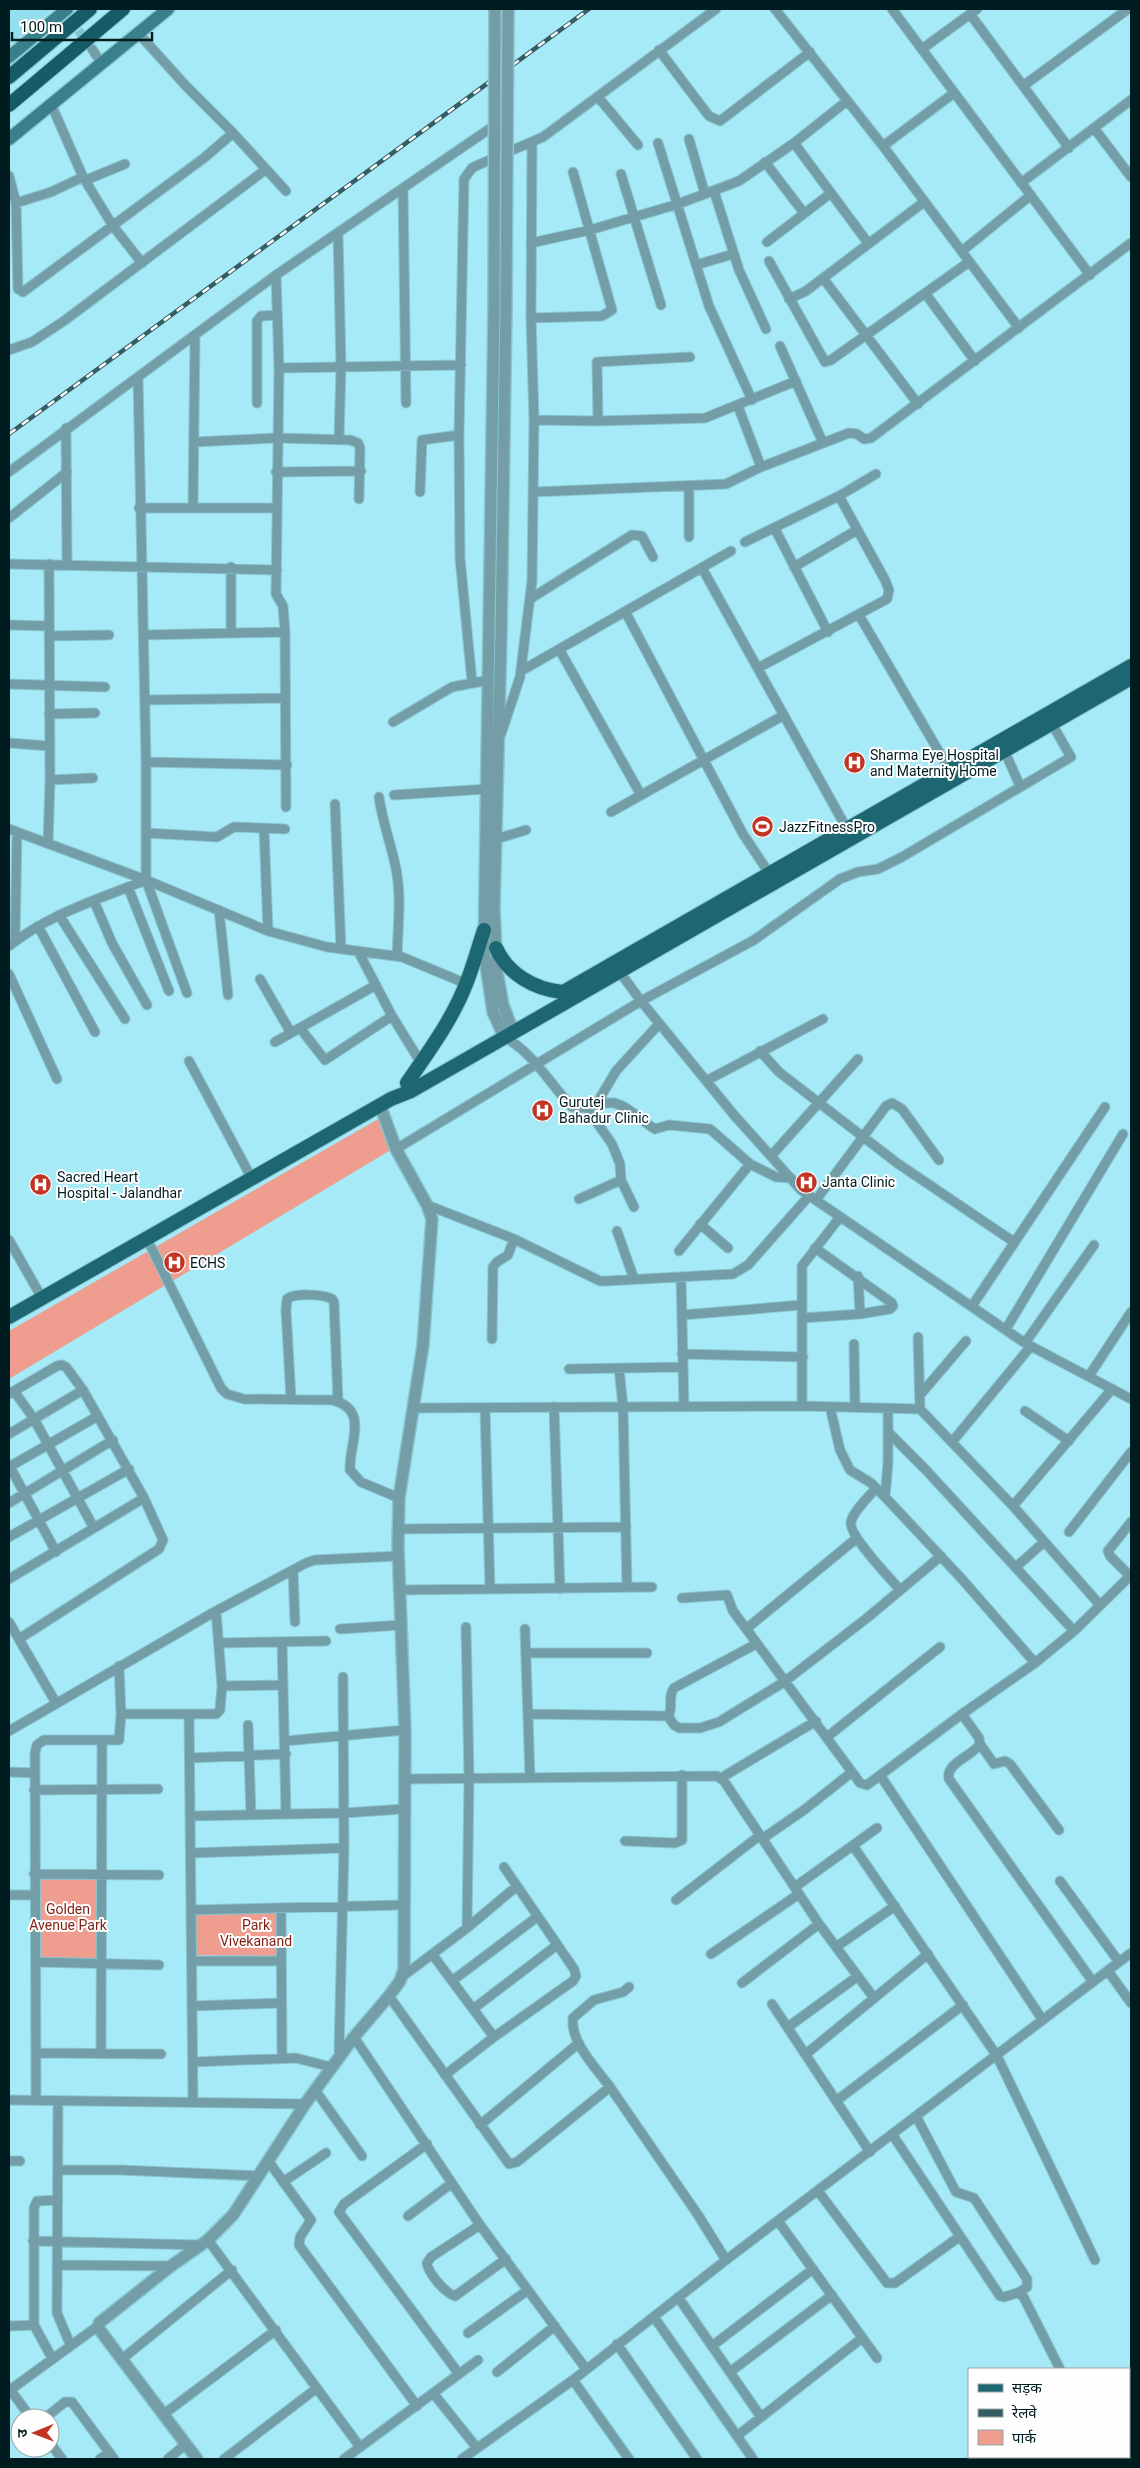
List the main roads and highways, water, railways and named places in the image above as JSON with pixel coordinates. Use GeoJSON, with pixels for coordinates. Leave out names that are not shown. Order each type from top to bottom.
{"type":"FeatureCollection","features":[{"type":"Feature","properties":{"kind":"highway"},"geometry":{"type":"LineString","coordinates":[[9,77],[90,9]]}},
{"type":"Feature","properties":{"kind":"highway"},"geometry":{"type":"LineString","coordinates":[[9,105],[123,9]]}},
{"type":"Feature","properties":{"kind":"main road"},"geometry":{"type":"LineString","coordinates":[[9,139],[168,9]]}},
{"type":"Feature","properties":{"kind":"main road"},"geometry":{"type":"LineString","coordinates":[[9,57],[67,12]]}},
{"type":"Feature","properties":{"kind":"main road"},"geometry":{"type":"LineString","coordinates":[[9,1317],[385,1102],[411,1091],[509,1032],[619,971],[953,775],[1131,666]]}},
{"type":"Feature","properties":{"kind":"main road"},"geometry":{"type":"LineString","coordinates":[[407,1083],[509,1032],[562,992],[847,829],[953,775],[1005,752],[1131,678]]}},
{"type":"Feature","properties":{"kind":"main road"},"geometry":{"type":"LineString","coordinates":[[385,1102],[407,1083],[439,1036],[467,984],[484,930]]}},
{"type":"Feature","properties":{"kind":"main road"},"geometry":{"type":"LineString","coordinates":[[496,948],[502,960],[514,973],[546,990],[562,992]]}},
{"type":"Feature","properties":{"kind":"tunnel"},"geometry":{"type":"LineString","coordinates":[[71,19],[87,43]]}},
{"type":"Feature","properties":{"kind":"railway"},"geometry":{"type":"LineString","coordinates":[[9,434],[589,9]]}},
{"type":"Feature","properties":{"kind":"place","name":"Sharma Eye Hospital and Maternity Home"},"geometry":{"type":"Point","coordinates":[854,763]}},
{"type":"Feature","properties":{"kind":"place","name":"JazzFitnessPro"},"geometry":{"type":"Point","coordinates":[763,827]}},
{"type":"Feature","properties":{"kind":"place","name":"Gurutej Bahadur Clinic"},"geometry":{"type":"Point","coordinates":[543,1110]}},
{"type":"Feature","properties":{"kind":"place","name":"Janta Clinic"},"geometry":{"type":"Point","coordinates":[806,1182]}},
{"type":"Feature","properties":{"kind":"place","name":"Sacred Heart Hospital - Jalandhar"},"geometry":{"type":"Point","coordinates":[41,1185]}},
{"type":"Feature","properties":{"kind":"place","name":"ECHS"},"geometry":{"type":"Point","coordinates":[174,1263]}},
{"type":"Feature","properties":{"kind":"park label","name":"Golden Avenue Park"},"geometry":{"type":"Point","coordinates":[68,1918]}},
{"type":"Feature","properties":{"kind":"park label","name":"Park Vivekanand"},"geometry":{"type":"Point","coordinates":[256,1934]}}]}
